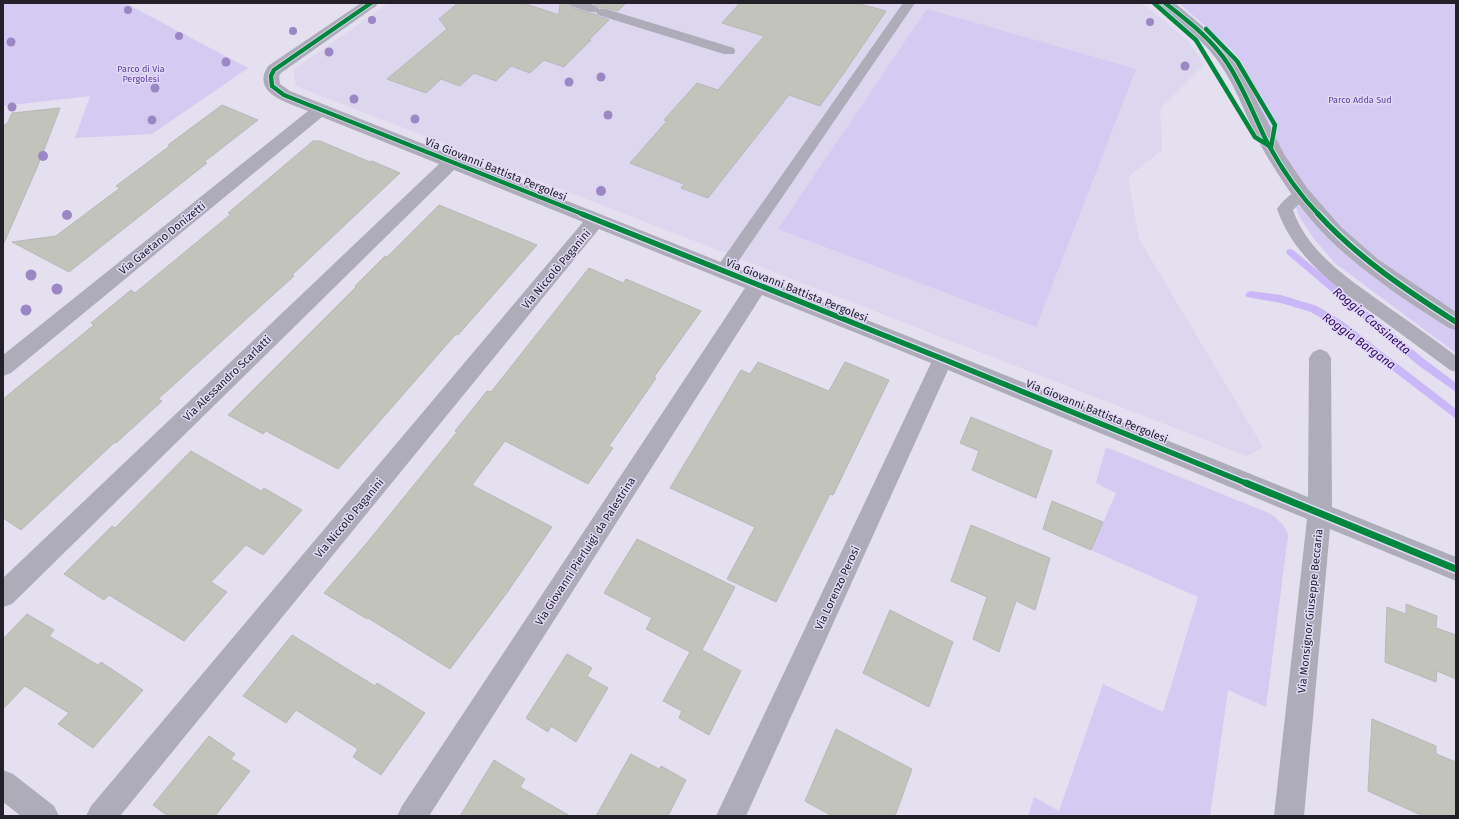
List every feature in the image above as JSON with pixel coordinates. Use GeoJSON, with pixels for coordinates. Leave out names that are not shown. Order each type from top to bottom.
{"type":"FeatureCollection","features":[{"type":"Feature","properties":{"kind":"street","name":"Via Giovanni Battista Pergolesi"},"geometry":{"type":"LineString","coordinates":[[371,3],[274,70],[270,81],[272,86],[280,92],[321,109],[943,359],[1456,569]]}},
{"type":"Feature","properties":{"kind":"street"},"geometry":{"type":"LineString","coordinates":[[1165,3],[1208,39],[1222,54],[1239,83],[1268,142],[1302,194],[1331,231],[1372,266],[1456,322]]}},
{"type":"Feature","properties":{"kind":"street","name":"Via Gaetano Donizetti"},"geometry":{"type":"LineString","coordinates":[[3,367],[321,109]]}},
{"type":"Feature","properties":{"kind":"street","name":"Via Alessandro Scarlatti"},"geometry":{"type":"LineString","coordinates":[[3,595],[452,162]]}},
{"type":"Feature","properties":{"kind":"street","name":"Via Niccolò Paganini"},"geometry":{"type":"LineString","coordinates":[[101,816],[596,220]]}},
{"type":"Feature","properties":{"kind":"street","name":"Via Giovanni Pierluigi da Palestrina"},"geometry":{"type":"LineString","coordinates":[[412,816],[758,285]]}},
{"type":"Feature","properties":{"kind":"street","name":"Via Monsignor Giuseppe Beccaria"},"geometry":{"type":"LineString","coordinates":[[1289,816],[1320,513],[1320,358]]}},
{"type":"Feature","properties":{"kind":"street","name":"Via Lorenzo Perosi"},"geometry":{"type":"LineString","coordinates":[[731,816],[943,359]]}},
{"type":"Feature","properties":{"kind":"street"},"geometry":{"type":"LineString","coordinates":[[3,784],[44,816]]}},
{"type":"Feature","properties":{"kind":"lane"},"geometry":{"type":"LineString","coordinates":[[575,3],[729,52]]}},
{"type":"Feature","properties":{"kind":"lane"},"geometry":{"type":"LineString","coordinates":[[723,271],[909,3]]}},
{"type":"Feature","properties":{"kind":"lane"},"geometry":{"type":"LineString","coordinates":[[1302,194],[1285,209],[1287,220],[1305,246],[1336,277],[1456,365]]}},
{"type":"Feature","properties":{"kind":"shaded area"},"geometry":{"type":"Polygon","coordinates":[[[389,3],[1141,3],[1189,42],[1204,65],[1160,109],[1162,150],[1128,177],[1139,239],[1263,447],[1247,456],[296,86],[293,70],[389,3]]]}},
{"type":"Feature","properties":{"kind":"green space","name":"Parco di Via Pergolesi"},"geometry":{"type":"Polygon","coordinates":[[[3,3],[125,3],[248,68],[152,134],[75,138],[90,96],[3,106],[3,3]]]}},
{"type":"Feature","properties":{"kind":"green space","name":"Parco Adda Sud"},"geometry":{"type":"Polygon","coordinates":[[[1179,3],[1456,3],[1456,353],[1336,264],[1314,239],[1299,216],[1251,80],[1239,58],[1179,3]]]}},
{"type":"Feature","properties":{"kind":"green space"},"geometry":{"type":"Polygon","coordinates":[[[927,9],[1136,69],[1036,327],[778,229],[927,9]]]}},
{"type":"Feature","properties":{"kind":"green space"},"geometry":{"type":"Polygon","coordinates":[[[1106,447],[1271,514],[1282,524],[1287,532],[1288,536],[1266,707],[1228,690],[1210,816],[1028,816],[1034,797],[1059,811],[1103,684],[1163,712],[1198,597],[1091,550],[1116,493],[1096,483],[1106,447]]]}},
{"type":"Feature","properties":{"kind":"building"},"geometry":{"type":"Polygon","coordinates":[[[458,3],[523,3],[559,15],[560,3],[568,3],[571,7],[609,20],[564,67],[544,60],[530,73],[511,66],[496,81],[474,73],[460,86],[441,79],[426,93],[387,79],[447,29],[439,19],[458,3]]]}},
{"type":"Feature","properties":{"kind":"building"},"geometry":{"type":"Polygon","coordinates":[[[593,3],[626,3],[618,11],[600,8],[593,3]]]}},
{"type":"Feature","properties":{"kind":"building"},"geometry":{"type":"Polygon","coordinates":[[[740,3],[856,3],[886,11],[820,106],[789,95],[708,198],[681,188],[684,184],[630,163],[667,121],[664,120],[697,83],[718,90],[764,36],[722,23],[740,3]]]}},
{"type":"Feature","properties":{"kind":"building"},"geometry":{"type":"Polygon","coordinates":[[[222,105],[258,120],[204,162],[207,163],[69,272],[12,242],[56,236],[120,188],[116,186],[222,105]]]}},
{"type":"Feature","properties":{"kind":"building"},"geometry":{"type":"Polygon","coordinates":[[[60,108],[39,163],[3,245],[3,125],[7,124],[12,113],[60,108]]]}},
{"type":"Feature","properties":{"kind":"building"},"geometry":{"type":"Polygon","coordinates":[[[313,141],[320,141],[400,173],[292,275],[294,276],[158,399],[162,401],[116,443],[115,442],[21,530],[3,518],[3,399],[94,325],[91,323],[131,290],[135,293],[231,214],[228,213],[313,141]]]}},
{"type":"Feature","properties":{"kind":"building"},"geometry":{"type":"Polygon","coordinates":[[[439,205],[537,245],[458,335],[456,334],[338,469],[266,431],[263,434],[228,415],[385,256],[387,257],[439,205]]]}},
{"type":"Feature","properties":{"kind":"building"},"geometry":{"type":"Polygon","coordinates":[[[589,268],[623,283],[626,279],[701,311],[654,377],[656,378],[609,446],[613,448],[588,484],[505,441],[472,485],[552,527],[506,594],[450,669],[368,618],[367,619],[324,593],[457,432],[455,431],[487,391],[491,392],[589,268]]]}},
{"type":"Feature","properties":{"kind":"building"},"geometry":{"type":"Polygon","coordinates":[[[758,362],[829,391],[845,362],[889,380],[833,495],[830,494],[776,602],[727,579],[755,527],[670,488],[741,370],[750,374],[758,362]]]}},
{"type":"Feature","properties":{"kind":"building"},"geometry":{"type":"Polygon","coordinates":[[[971,417],[1052,451],[1036,498],[972,470],[979,451],[960,443],[971,417]]]}},
{"type":"Feature","properties":{"kind":"building"},"geometry":{"type":"Polygon","coordinates":[[[191,451],[261,491],[264,488],[302,510],[263,555],[246,545],[211,582],[227,592],[184,641],[109,595],[104,600],[64,574],[112,526],[115,528],[191,451]]]}},
{"type":"Feature","properties":{"kind":"building"},"geometry":{"type":"Polygon","coordinates":[[[1052,501],[1103,522],[1091,550],[1043,529],[1052,501]]]}},
{"type":"Feature","properties":{"kind":"building"},"geometry":{"type":"Polygon","coordinates":[[[971,525],[1050,558],[1035,610],[1016,601],[999,652],[973,639],[987,597],[951,581],[971,525]]]}},
{"type":"Feature","properties":{"kind":"building"},"geometry":{"type":"Polygon","coordinates":[[[637,539],[735,587],[702,650],[741,671],[709,735],[679,718],[682,711],[663,701],[690,652],[646,629],[652,618],[604,593],[637,539]]]}},
{"type":"Feature","properties":{"kind":"building"},"geometry":{"type":"Polygon","coordinates":[[[1406,604],[1437,616],[1436,628],[1456,635],[1456,679],[1437,671],[1436,682],[1385,662],[1387,607],[1406,614],[1406,604]]]}},
{"type":"Feature","properties":{"kind":"building"},"geometry":{"type":"Polygon","coordinates":[[[890,610],[953,642],[929,707],[863,673],[890,610]]]}},
{"type":"Feature","properties":{"kind":"building"},"geometry":{"type":"Polygon","coordinates":[[[27,614],[54,630],[49,636],[98,665],[101,662],[143,690],[93,748],[58,724],[69,713],[25,686],[3,709],[3,639],[27,614]]]}},
{"type":"Feature","properties":{"kind":"building"},"geometry":{"type":"Polygon","coordinates":[[[292,635],[375,686],[377,683],[425,713],[381,775],[353,757],[358,749],[296,710],[286,723],[243,696],[292,635]]]}},
{"type":"Feature","properties":{"kind":"building"},"geometry":{"type":"Polygon","coordinates":[[[567,654],[592,668],[587,676],[608,688],[576,742],[551,726],[548,732],[526,718],[567,654]]]}},
{"type":"Feature","properties":{"kind":"building"},"geometry":{"type":"Polygon","coordinates":[[[1372,719],[1436,746],[1436,754],[1456,762],[1456,816],[1423,816],[1368,791],[1372,719]]]}},
{"type":"Feature","properties":{"kind":"building"},"geometry":{"type":"Polygon","coordinates":[[[836,729],[912,769],[895,816],[832,816],[805,801],[836,729]]]}},
{"type":"Feature","properties":{"kind":"building"},"geometry":{"type":"Polygon","coordinates":[[[209,736],[235,754],[231,759],[250,771],[215,816],[168,816],[153,805],[209,736]]]}},
{"type":"Feature","properties":{"kind":"building"},"geometry":{"type":"Polygon","coordinates":[[[631,754],[659,769],[661,766],[686,780],[668,816],[596,816],[631,754]]]}},
{"type":"Feature","properties":{"kind":"building"},"geometry":{"type":"Polygon","coordinates":[[[494,760],[525,779],[520,787],[570,816],[460,816],[494,760]]]}},
{"type":"Feature","properties":{"kind":"waterway","name":"Roggia Cassinetta"},"geometry":{"type":"LineString","coordinates":[[1290,252],[1421,362],[1456,388]]}},
{"type":"Feature","properties":{"kind":"waterway","name":"Roggia Bargana"},"geometry":{"type":"LineString","coordinates":[[1250,295],[1281,299],[1314,309],[1339,324],[1456,415]]}},
{"type":"Feature","properties":{"kind":"cycle path"},"geometry":{"type":"LineString","coordinates":[[371,3],[274,70],[271,76],[272,86],[284,95],[943,359],[1456,569]]}},
{"type":"Feature","properties":{"kind":"cycle path"},"geometry":{"type":"LineString","coordinates":[[1154,3],[1196,40],[1255,137],[1271,147],[1275,125],[1237,61],[1206,29]]}},
{"type":"Feature","properties":{"kind":"cycle path"},"geometry":{"type":"LineString","coordinates":[[1165,3],[1202,33],[1228,63],[1240,83],[1273,151],[1296,186],[1334,232],[1392,280],[1456,322]]}}]}
